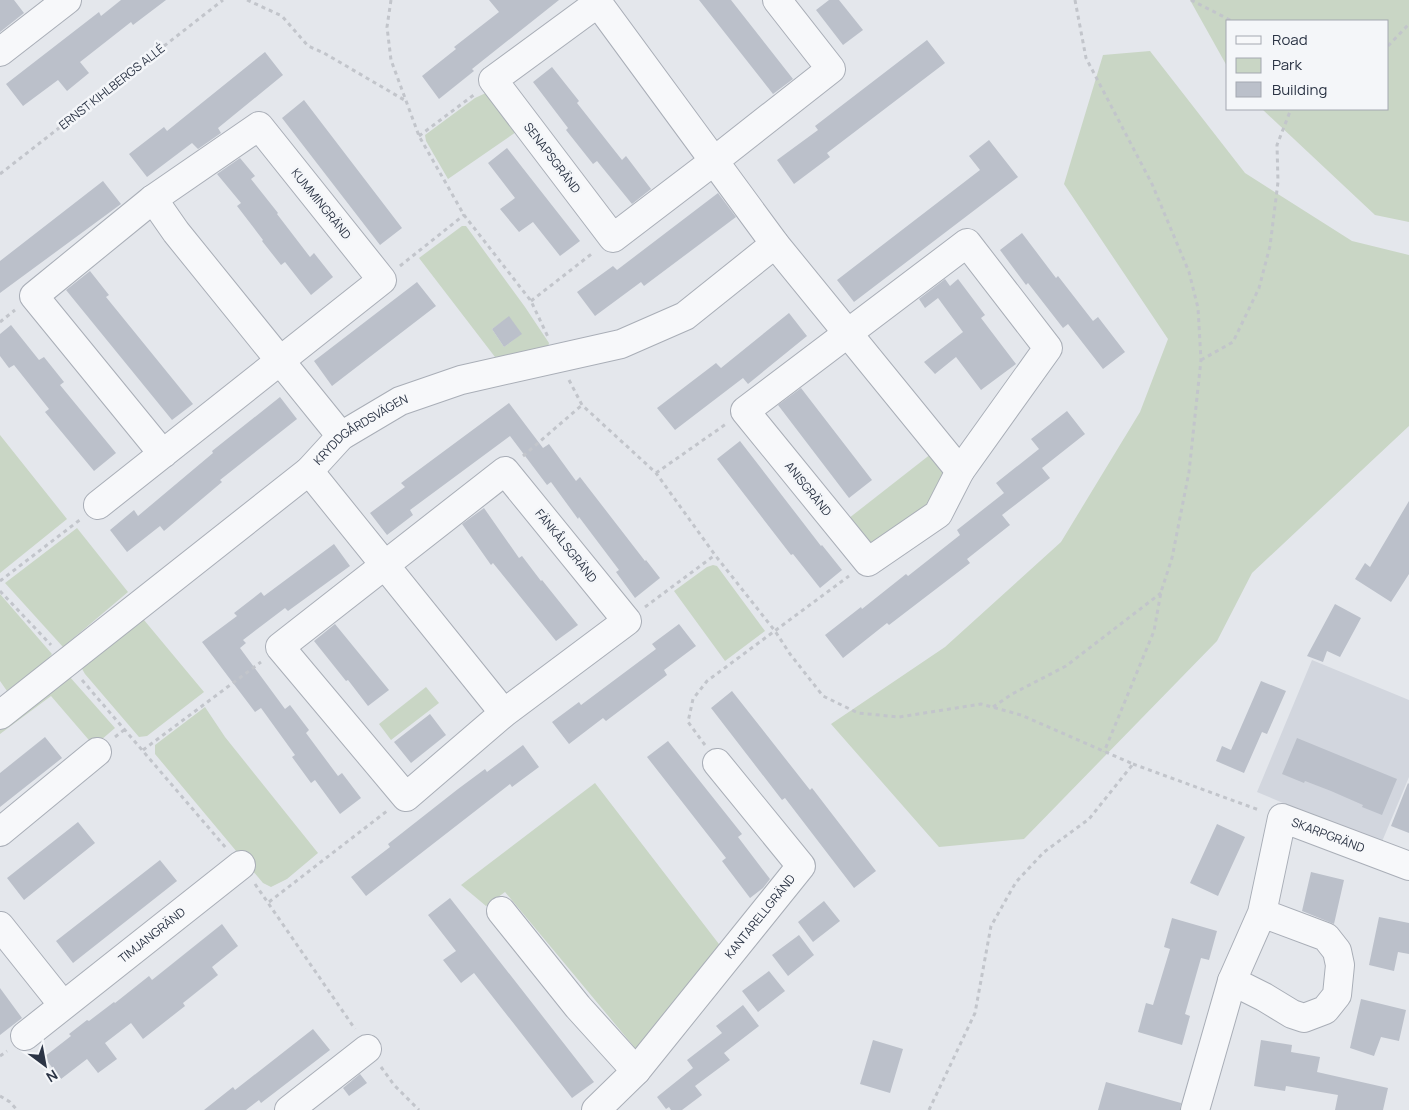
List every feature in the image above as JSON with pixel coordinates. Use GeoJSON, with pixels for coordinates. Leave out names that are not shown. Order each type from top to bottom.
{"type":"FeatureCollection","features":[{"type":"Feature","properties":{"kind":"street"},"geometry":{"type":"LineString","coordinates":[[613,238],[830,69],[777,0]]}},
{"type":"Feature","properties":{"kind":"street"},"geometry":{"type":"LineString","coordinates":[[494,80],[600,2],[775,244],[960,471]]}},
{"type":"Feature","properties":{"kind":"street"},"geometry":{"type":"LineString","coordinates":[[0,52],[54,4]]}},
{"type":"Feature","properties":{"kind":"street","name":"SENAPSGRÄND"},"geometry":{"type":"LineString","coordinates":[[494,80],[613,238]]}},
{"type":"Feature","properties":{"kind":"street","name":"KUMMINGRÄND"},"geometry":{"type":"LineString","coordinates":[[163,454],[34,296],[153,199],[259,126],[382,280]]}},
{"type":"Feature","properties":{"kind":"street"},"geometry":{"type":"LineString","coordinates":[[153,199],[176,232],[341,436]]}},
{"type":"Feature","properties":{"kind":"street"},"geometry":{"type":"LineString","coordinates":[[745,411],[968,243],[1048,348],[960,471],[938,514],[868,562]]}},
{"type":"Feature","properties":{"kind":"street","name":"KRYDDGÅRDSVÄGEN"},"geometry":{"type":"LineString","coordinates":[[0,716],[309,471],[341,436],[400,400],[461,380],[621,344],[686,316],[775,244]]}},
{"type":"Feature","properties":{"kind":"street"},"geometry":{"type":"LineString","coordinates":[[98,505],[382,280]]}},
{"type":"Feature","properties":{"kind":"street","name":"ANISGRÄND"},"geometry":{"type":"LineString","coordinates":[[745,411],[868,562]]}},
{"type":"Feature","properties":{"kind":"street"},"geometry":{"type":"LineString","coordinates":[[309,471],[504,713]]}},
{"type":"Feature","properties":{"kind":"street"},"geometry":{"type":"LineString","coordinates":[[506,471],[280,648],[406,796],[504,713],[627,621]]}},
{"type":"Feature","properties":{"kind":"street","name":"FÄNKÅLSGRÄND"},"geometry":{"type":"LineString","coordinates":[[506,471],[627,621]]}},
{"type":"Feature","properties":{"kind":"street"},"geometry":{"type":"LineString","coordinates":[[0,832],[97,752]]}},
{"type":"Feature","properties":{"kind":"street","name":"KANTARELLGRÄND"},"geometry":{"type":"LineString","coordinates":[[596,1110],[636,1072],[801,866],[717,763]]}},
{"type":"Feature","properties":{"kind":"street","name":"SKARPGRÄND"},"geometry":{"type":"LineString","coordinates":[[1195,1110],[1232,981],[1262,913],[1282,818],[1409,866]]}},
{"type":"Feature","properties":{"kind":"street","name":"TIMJANGRÄND"},"geometry":{"type":"LineString","coordinates":[[25,1036],[241,865]]}},
{"type":"Feature","properties":{"kind":"street"},"geometry":{"type":"LineString","coordinates":[[501,911],[578,1007],[636,1072]]}},
{"type":"Feature","properties":{"kind":"street"},"geometry":{"type":"LineString","coordinates":[[1232,981],[1292,1014],[1304,1018],[1325,1010],[1337,995],[1340,965],[1336,951],[1326,936],[1262,913]]}},
{"type":"Feature","properties":{"kind":"street"},"geometry":{"type":"LineString","coordinates":[[0,926],[63,1005]]}},
{"type":"Feature","properties":{"kind":"street"},"geometry":{"type":"LineString","coordinates":[[289,1110],[367,1049]]}},
{"type":"Feature","properties":{"kind":"path","name":"ERNST KIHLBERGS ALLÉ"},"geometry":{"type":"LineString","coordinates":[[0,174],[223,0]]}},
{"type":"Feature","properties":{"kind":"path"},"geometry":{"type":"LineString","coordinates":[[247,0],[282,16],[308,46],[324,53],[406,101]]}},
{"type":"Feature","properties":{"kind":"path"},"geometry":{"type":"LineString","coordinates":[[391,0],[387,27],[391,60],[419,136],[464,215],[531,301],[582,405],[656,473],[715,555],[823,696],[858,713],[899,717],[981,704],[1021,715],[1133,764],[1282,818]]}},
{"type":"Feature","properties":{"kind":"path"},"geometry":{"type":"LineString","coordinates":[[1075,0],[1086,58],[1145,169],[1189,272],[1198,308],[1201,360],[1189,472],[1172,558],[1161,592],[1154,631],[1104,752]]}},
{"type":"Feature","properties":{"kind":"path"},"geometry":{"type":"LineString","coordinates":[[1191,0],[1230,20]]}},
{"type":"Feature","properties":{"kind":"path"},"geometry":{"type":"LineString","coordinates":[[1389,45],[1409,24]]}},
{"type":"Feature","properties":{"kind":"path"},"geometry":{"type":"LineString","coordinates":[[419,136],[494,80]]}},
{"type":"Feature","properties":{"kind":"path"},"geometry":{"type":"LineString","coordinates":[[1201,360],[1233,342],[1259,288],[1270,246],[1278,182],[1277,145],[1291,110]]}},
{"type":"Feature","properties":{"kind":"path"},"geometry":{"type":"LineString","coordinates":[[382,280],[464,215]]}},
{"type":"Feature","properties":{"kind":"path"},"geometry":{"type":"LineString","coordinates":[[531,301],[613,238]]}},
{"type":"Feature","properties":{"kind":"path"},"geometry":{"type":"LineString","coordinates":[[506,471],[582,405]]}},
{"type":"Feature","properties":{"kind":"path"},"geometry":{"type":"LineString","coordinates":[[656,473],[745,411]]}},
{"type":"Feature","properties":{"kind":"path"},"geometry":{"type":"LineString","coordinates":[[0,581],[98,505]]}},
{"type":"Feature","properties":{"kind":"path"},"geometry":{"type":"LineString","coordinates":[[627,621],[715,555]]}},
{"type":"Feature","properties":{"kind":"path"},"geometry":{"type":"LineString","coordinates":[[717,763],[688,722],[692,699],[707,681],[868,562]]}},
{"type":"Feature","properties":{"kind":"path"},"geometry":{"type":"LineString","coordinates":[[0,591],[67,662],[241,865],[269,902],[367,1049],[394,1085],[419,1110]]}},
{"type":"Feature","properties":{"kind":"path"},"geometry":{"type":"LineString","coordinates":[[993,708],[1012,694],[1066,666],[1161,592]]}},
{"type":"Feature","properties":{"kind":"path"},"geometry":{"type":"LineString","coordinates":[[143,750],[280,648]]}},
{"type":"Feature","properties":{"kind":"path"},"geometry":{"type":"LineString","coordinates":[[929,1110],[975,1013],[991,926],[1016,882],[1044,852],[1089,819],[1133,764]]}},
{"type":"Feature","properties":{"kind":"path"},"geometry":{"type":"LineString","coordinates":[[269,902],[406,796]]}},
{"type":"Feature","properties":{"kind":"path"},"geometry":{"type":"LineString","coordinates":[[0,1096],[17,1110]]}},
{"type":"Feature","properties":{"kind":"shaded area"},"geometry":{"type":"Polygon","coordinates":[[[1312,660],[1409,700],[1409,777],[1381,844],[1257,792],[1312,660]]]}},
{"type":"Feature","properties":{"kind":"green space"},"geometry":{"type":"Polygon","coordinates":[[[1190,0],[1409,0],[1409,222],[1375,215],[1263,110],[1389,110],[1389,20],[1226,20],[1226,64],[1190,0]]]}},
{"type":"Feature","properties":{"kind":"green space"},"geometry":{"type":"Polygon","coordinates":[[[1150,51],[1245,173],[1352,241],[1409,255],[1409,426],[1252,573],[1217,641],[1024,839],[939,847],[831,724],[945,647],[1061,542],[1140,412],[1168,339],[1064,184],[1103,55],[1150,51]]]}},
{"type":"Feature","properties":{"kind":"green space"},"geometry":{"type":"Polygon","coordinates":[[[488,92],[519,130],[448,179],[426,141],[425,135],[475,98],[488,92]]]}},
{"type":"Feature","properties":{"kind":"green space"},"geometry":{"type":"Polygon","coordinates":[[[462,226],[466,226],[525,307],[549,343],[548,347],[541,351],[495,357],[419,258],[462,226]],[[509,317],[492,329],[504,347],[521,334],[509,317]]]}},
{"type":"Feature","properties":{"kind":"green space"},"geometry":{"type":"Polygon","coordinates":[[[0,435],[67,519],[0,573],[0,435]]]}},
{"type":"Feature","properties":{"kind":"green space"},"geometry":{"type":"Polygon","coordinates":[[[936,450],[950,467],[938,499],[874,544],[864,542],[844,522],[936,450]]]}},
{"type":"Feature","properties":{"kind":"green space"},"geometry":{"type":"Polygon","coordinates":[[[77,528],[128,592],[63,647],[5,583],[77,528]]]}},
{"type":"Feature","properties":{"kind":"green space"},"geometry":{"type":"Polygon","coordinates":[[[717,566],[765,631],[725,661],[674,591],[707,567],[717,566]]]}},
{"type":"Feature","properties":{"kind":"green space"},"geometry":{"type":"Polygon","coordinates":[[[0,594],[52,654],[46,661],[7,691],[0,681],[0,594]]]}},
{"type":"Feature","properties":{"kind":"green space"},"geometry":{"type":"Polygon","coordinates":[[[139,614],[204,692],[147,736],[139,737],[81,667],[139,614]]]}},
{"type":"Feature","properties":{"kind":"green space"},"geometry":{"type":"Polygon","coordinates":[[[69,676],[115,728],[94,746],[51,696],[0,734],[0,724],[69,676]]]}},
{"type":"Feature","properties":{"kind":"green space"},"geometry":{"type":"Polygon","coordinates":[[[426,687],[439,703],[391,740],[379,724],[426,687]]]}},
{"type":"Feature","properties":{"kind":"green space"},"geometry":{"type":"Polygon","coordinates":[[[205,707],[225,737],[318,853],[287,879],[271,887],[263,883],[155,754],[155,745],[205,707]]]}},
{"type":"Feature","properties":{"kind":"green space"},"geometry":{"type":"Polygon","coordinates":[[[595,783],[722,948],[645,1060],[505,892],[486,906],[461,885],[595,783]]]}},
{"type":"Feature","properties":{"kind":"building"},"geometry":{"type":"Polygon","coordinates":[[[0,0],[14,0],[24,13],[0,32],[0,0]]]}},
{"type":"Feature","properties":{"kind":"building"},"geometry":{"type":"Polygon","coordinates":[[[121,0],[166,0],[133,25],[131,22],[80,62],[89,73],[67,91],[58,80],[23,106],[6,84],[99,12],[101,16],[121,0]]]}},
{"type":"Feature","properties":{"kind":"building"},"geometry":{"type":"Polygon","coordinates":[[[489,0],[559,0],[472,69],[474,71],[439,99],[422,76],[456,49],[454,47],[499,12],[489,0]]]}},
{"type":"Feature","properties":{"kind":"building"},"geometry":{"type":"Polygon","coordinates":[[[699,0],[731,0],[793,79],[773,94],[699,0]]]}},
{"type":"Feature","properties":{"kind":"building"},"geometry":{"type":"Polygon","coordinates":[[[829,0],[839,0],[863,30],[843,45],[816,10],[829,0]]]}},
{"type":"Feature","properties":{"kind":"building"},"geometry":{"type":"Polygon","coordinates":[[[927,40],[945,63],[827,153],[830,157],[794,184],[777,160],[818,130],[815,126],[927,40]]]}},
{"type":"Feature","properties":{"kind":"building"},"geometry":{"type":"Polygon","coordinates":[[[265,52],[283,75],[218,128],[221,133],[198,149],[192,143],[147,177],[129,154],[164,127],[167,131],[265,52]]]}},
{"type":"Feature","properties":{"kind":"building"},"geometry":{"type":"Polygon","coordinates":[[[552,67],[579,101],[577,103],[622,160],[626,156],[651,189],[632,204],[597,161],[593,164],[566,130],[568,128],[533,82],[552,67]]]}},
{"type":"Feature","properties":{"kind":"building"},"geometry":{"type":"Polygon","coordinates":[[[304,100],[402,228],[380,245],[282,118],[304,100]]]}},
{"type":"Feature","properties":{"kind":"building"},"geometry":{"type":"Polygon","coordinates":[[[989,140],[1018,177],[854,302],[837,280],[980,170],[969,156],[989,140]]]}},
{"type":"Feature","properties":{"kind":"building"},"geometry":{"type":"Polygon","coordinates":[[[507,148],[580,241],[560,256],[533,222],[519,232],[500,209],[515,198],[488,163],[507,148]]]}},
{"type":"Feature","properties":{"kind":"building"},"geometry":{"type":"Polygon","coordinates":[[[240,158],[255,176],[251,179],[310,257],[314,253],[333,277],[311,295],[285,262],[281,265],[262,241],[237,206],[241,203],[217,174],[240,158]]]}},
{"type":"Feature","properties":{"kind":"building"},"geometry":{"type":"Polygon","coordinates":[[[103,181],[121,204],[0,293],[0,261],[103,181]]]}},
{"type":"Feature","properties":{"kind":"building"},"geometry":{"type":"Polygon","coordinates":[[[718,193],[736,217],[644,286],[641,282],[595,316],[577,292],[613,266],[617,270],[718,193]]]}},
{"type":"Feature","properties":{"kind":"building"},"geometry":{"type":"Polygon","coordinates":[[[1022,233],[1056,278],[1058,276],[1093,321],[1098,317],[1125,352],[1103,369],[1068,324],[1063,328],[1028,283],[1026,285],[1000,250],[1022,233]]]}},
{"type":"Feature","properties":{"kind":"building"},"geometry":{"type":"Polygon","coordinates":[[[90,271],[109,295],[106,297],[193,404],[172,420],[66,290],[90,271]]]}},
{"type":"Feature","properties":{"kind":"building"},"geometry":{"type":"Polygon","coordinates":[[[945,279],[950,286],[958,279],[985,315],[981,318],[1016,364],[981,390],[956,357],[935,374],[924,362],[963,332],[938,298],[925,308],[919,299],[945,279]]]}},
{"type":"Feature","properties":{"kind":"building"},"geometry":{"type":"Polygon","coordinates":[[[417,282],[436,306],[332,386],[314,361],[417,282]]]}},
{"type":"Feature","properties":{"kind":"building"},"geometry":{"type":"Polygon","coordinates":[[[789,313],[807,336],[748,384],[743,378],[675,430],[657,408],[716,363],[721,368],[789,313]]]}},
{"type":"Feature","properties":{"kind":"building"},"geometry":{"type":"Polygon","coordinates":[[[509,316],[522,334],[504,347],[492,329],[509,316]]]}},
{"type":"Feature","properties":{"kind":"building"},"geometry":{"type":"Polygon","coordinates":[[[11,325],[39,360],[44,357],[64,382],[60,385],[116,453],[94,471],[45,412],[49,409],[14,365],[9,368],[0,356],[0,334],[11,325]]]}},
{"type":"Feature","properties":{"kind":"building"},"geometry":{"type":"Polygon","coordinates":[[[801,388],[872,480],[849,498],[778,405],[801,388]]]}},
{"type":"Feature","properties":{"kind":"building"},"geometry":{"type":"Polygon","coordinates":[[[280,397],[297,419],[220,480],[222,482],[164,531],[160,526],[127,552],[110,530],[134,510],[138,516],[213,453],[212,451],[280,397]]]}},
{"type":"Feature","properties":{"kind":"building"},"geometry":{"type":"Polygon","coordinates":[[[509,403],[543,448],[549,444],[576,481],[580,477],[660,578],[635,598],[616,572],[619,570],[579,517],[578,519],[551,482],[547,485],[510,436],[410,510],[413,515],[387,535],[370,513],[405,487],[401,483],[509,403]]]}},
{"type":"Feature","properties":{"kind":"building"},"geometry":{"type":"Polygon","coordinates":[[[1067,411],[1085,434],[1042,468],[1050,478],[1002,515],[1010,525],[967,559],[970,563],[889,625],[887,623],[843,658],[825,635],[906,574],[908,576],[960,535],[957,530],[1004,493],[996,483],[1039,449],[1031,439],[1067,411]]]}},
{"type":"Feature","properties":{"kind":"building"},"geometry":{"type":"Polygon","coordinates":[[[740,441],[821,546],[842,570],[820,588],[793,554],[791,555],[717,459],[740,441]]]}},
{"type":"Feature","properties":{"kind":"building"},"geometry":{"type":"Polygon","coordinates":[[[1409,501],[1409,574],[1391,602],[1355,579],[1365,563],[1370,567],[1409,501]]]}},
{"type":"Feature","properties":{"kind":"building"},"geometry":{"type":"Polygon","coordinates":[[[484,508],[519,558],[522,556],[578,625],[556,641],[493,563],[491,565],[462,524],[484,508]]]}},
{"type":"Feature","properties":{"kind":"building"},"geometry":{"type":"Polygon","coordinates":[[[334,544],[350,566],[288,611],[285,608],[243,640],[246,643],[240,648],[285,709],[290,705],[309,730],[306,733],[338,776],[342,773],[361,798],[340,814],[315,780],[311,783],[292,757],[295,755],[261,708],[255,712],[202,642],[237,616],[234,613],[261,592],[264,596],[334,544]]]}},
{"type":"Feature","properties":{"kind":"building"},"geometry":{"type":"Polygon","coordinates":[[[1335,604],[1361,618],[1340,657],[1327,651],[1323,662],[1307,656],[1335,604]]]}},
{"type":"Feature","properties":{"kind":"building"},"geometry":{"type":"Polygon","coordinates":[[[335,624],[389,690],[368,706],[314,641],[335,624]]]}},
{"type":"Feature","properties":{"kind":"building"},"geometry":{"type":"Polygon","coordinates":[[[679,624],[696,646],[664,670],[667,675],[606,721],[603,718],[569,744],[552,722],[579,702],[581,705],[656,649],[652,644],[679,624]]]}},
{"type":"Feature","properties":{"kind":"building"},"geometry":{"type":"Polygon","coordinates":[[[1261,681],[1286,691],[1267,734],[1262,732],[1244,773],[1216,761],[1222,746],[1231,750],[1261,681]]]}},
{"type":"Feature","properties":{"kind":"building"},"geometry":{"type":"Polygon","coordinates":[[[732,691],[810,790],[812,788],[876,871],[854,888],[785,798],[782,800],[711,708],[732,691]]]}},
{"type":"Feature","properties":{"kind":"building"},"geometry":{"type":"Polygon","coordinates":[[[430,714],[446,735],[411,763],[394,742],[430,714]]]}},
{"type":"Feature","properties":{"kind":"building"},"geometry":{"type":"Polygon","coordinates":[[[45,737],[62,758],[0,807],[0,773],[45,737]]]}},
{"type":"Feature","properties":{"kind":"building"},"geometry":{"type":"Polygon","coordinates":[[[1297,738],[1397,779],[1382,815],[1331,791],[1282,774],[1297,738]]]}},
{"type":"Feature","properties":{"kind":"building"},"geometry":{"type":"Polygon","coordinates":[[[668,741],[742,834],[738,837],[770,879],[763,888],[750,898],[722,861],[726,858],[647,757],[668,741]]]}},
{"type":"Feature","properties":{"kind":"building"},"geometry":{"type":"Polygon","coordinates":[[[523,745],[539,767],[512,787],[510,784],[366,896],[351,877],[390,847],[388,844],[458,789],[485,769],[487,772],[523,745]]]}},
{"type":"Feature","properties":{"kind":"building"},"geometry":{"type":"Polygon","coordinates":[[[1409,784],[1409,833],[1391,826],[1409,784]]]}},
{"type":"Feature","properties":{"kind":"building"},"geometry":{"type":"Polygon","coordinates":[[[78,822],[95,843],[24,900],[7,878],[78,822]]]}},
{"type":"Feature","properties":{"kind":"building"},"geometry":{"type":"Polygon","coordinates":[[[1217,824],[1245,837],[1218,896],[1190,883],[1217,824]]]}},
{"type":"Feature","properties":{"kind":"building"},"geometry":{"type":"Polygon","coordinates":[[[160,860],[177,881],[73,963],[56,941],[160,860]]]}},
{"type":"Feature","properties":{"kind":"building"},"geometry":{"type":"Polygon","coordinates":[[[1311,872],[1344,880],[1334,924],[1302,911],[1311,872]]]}},
{"type":"Feature","properties":{"kind":"building"},"geometry":{"type":"Polygon","coordinates":[[[450,898],[594,1082],[572,1098],[474,973],[461,983],[443,960],[456,951],[428,915],[450,898]]]}},
{"type":"Feature","properties":{"kind":"building"},"geometry":{"type":"Polygon","coordinates":[[[824,901],[840,921],[813,942],[798,922],[824,901]]]}},
{"type":"Feature","properties":{"kind":"building"},"geometry":{"type":"Polygon","coordinates":[[[1379,917],[1409,923],[1409,954],[1398,952],[1394,971],[1369,965],[1379,917]]]}},
{"type":"Feature","properties":{"kind":"building"},"geometry":{"type":"Polygon","coordinates":[[[1172,918],[1217,931],[1209,960],[1201,958],[1185,1014],[1190,1016],[1182,1045],[1138,1032],[1146,1003],[1153,1005],[1170,949],[1164,947],[1172,918]]]}},
{"type":"Feature","properties":{"kind":"building"},"geometry":{"type":"Polygon","coordinates":[[[222,924],[238,946],[212,967],[218,975],[183,1003],[185,1006],[143,1039],[131,1023],[105,1043],[117,1059],[98,1073],[87,1059],[61,1079],[44,1057],[71,1036],[69,1034],[87,1020],[89,1021],[115,1003],[149,976],[152,980],[222,924]]]}},
{"type":"Feature","properties":{"kind":"building"},"geometry":{"type":"Polygon","coordinates":[[[799,935],[814,955],[788,976],[772,955],[799,935]]]}},
{"type":"Feature","properties":{"kind":"building"},"geometry":{"type":"Polygon","coordinates":[[[769,971],[785,991],[758,1012],[742,991],[769,971]]]}},
{"type":"Feature","properties":{"kind":"building"},"geometry":{"type":"Polygon","coordinates":[[[0,988],[22,1018],[0,1035],[0,988]]]}},
{"type":"Feature","properties":{"kind":"building"},"geometry":{"type":"Polygon","coordinates":[[[1361,999],[1406,1010],[1399,1041],[1381,1037],[1374,1056],[1350,1048],[1361,999]]]}},
{"type":"Feature","properties":{"kind":"building"},"geometry":{"type":"Polygon","coordinates":[[[743,1005],[759,1026],[724,1053],[730,1060],[695,1086],[702,1095],[682,1110],[671,1110],[669,1107],[666,1109],[657,1097],[693,1068],[687,1060],[722,1033],[716,1026],[743,1005]]]}},
{"type":"Feature","properties":{"kind":"building"},"geometry":{"type":"Polygon","coordinates":[[[313,1029],[330,1050],[261,1103],[259,1100],[246,1110],[204,1110],[233,1087],[235,1090],[313,1029]]]}},
{"type":"Feature","properties":{"kind":"building"},"geometry":{"type":"Polygon","coordinates":[[[873,1040],[903,1049],[890,1093],[860,1084],[873,1040]]]}},
{"type":"Feature","properties":{"kind":"building"},"geometry":{"type":"Polygon","coordinates":[[[1261,1040],[1292,1045],[1291,1052],[1320,1057],[1317,1072],[1388,1088],[1383,1110],[1335,1110],[1338,1095],[1286,1086],[1285,1091],[1254,1086],[1261,1040]]]}},
{"type":"Feature","properties":{"kind":"building"},"geometry":{"type":"Polygon","coordinates":[[[360,1074],[367,1083],[349,1096],[343,1088],[360,1074]]]}},
{"type":"Feature","properties":{"kind":"building"},"geometry":{"type":"Polygon","coordinates":[[[1106,1082],[1181,1103],[1180,1110],[1098,1110],[1106,1082]]]}}]}
